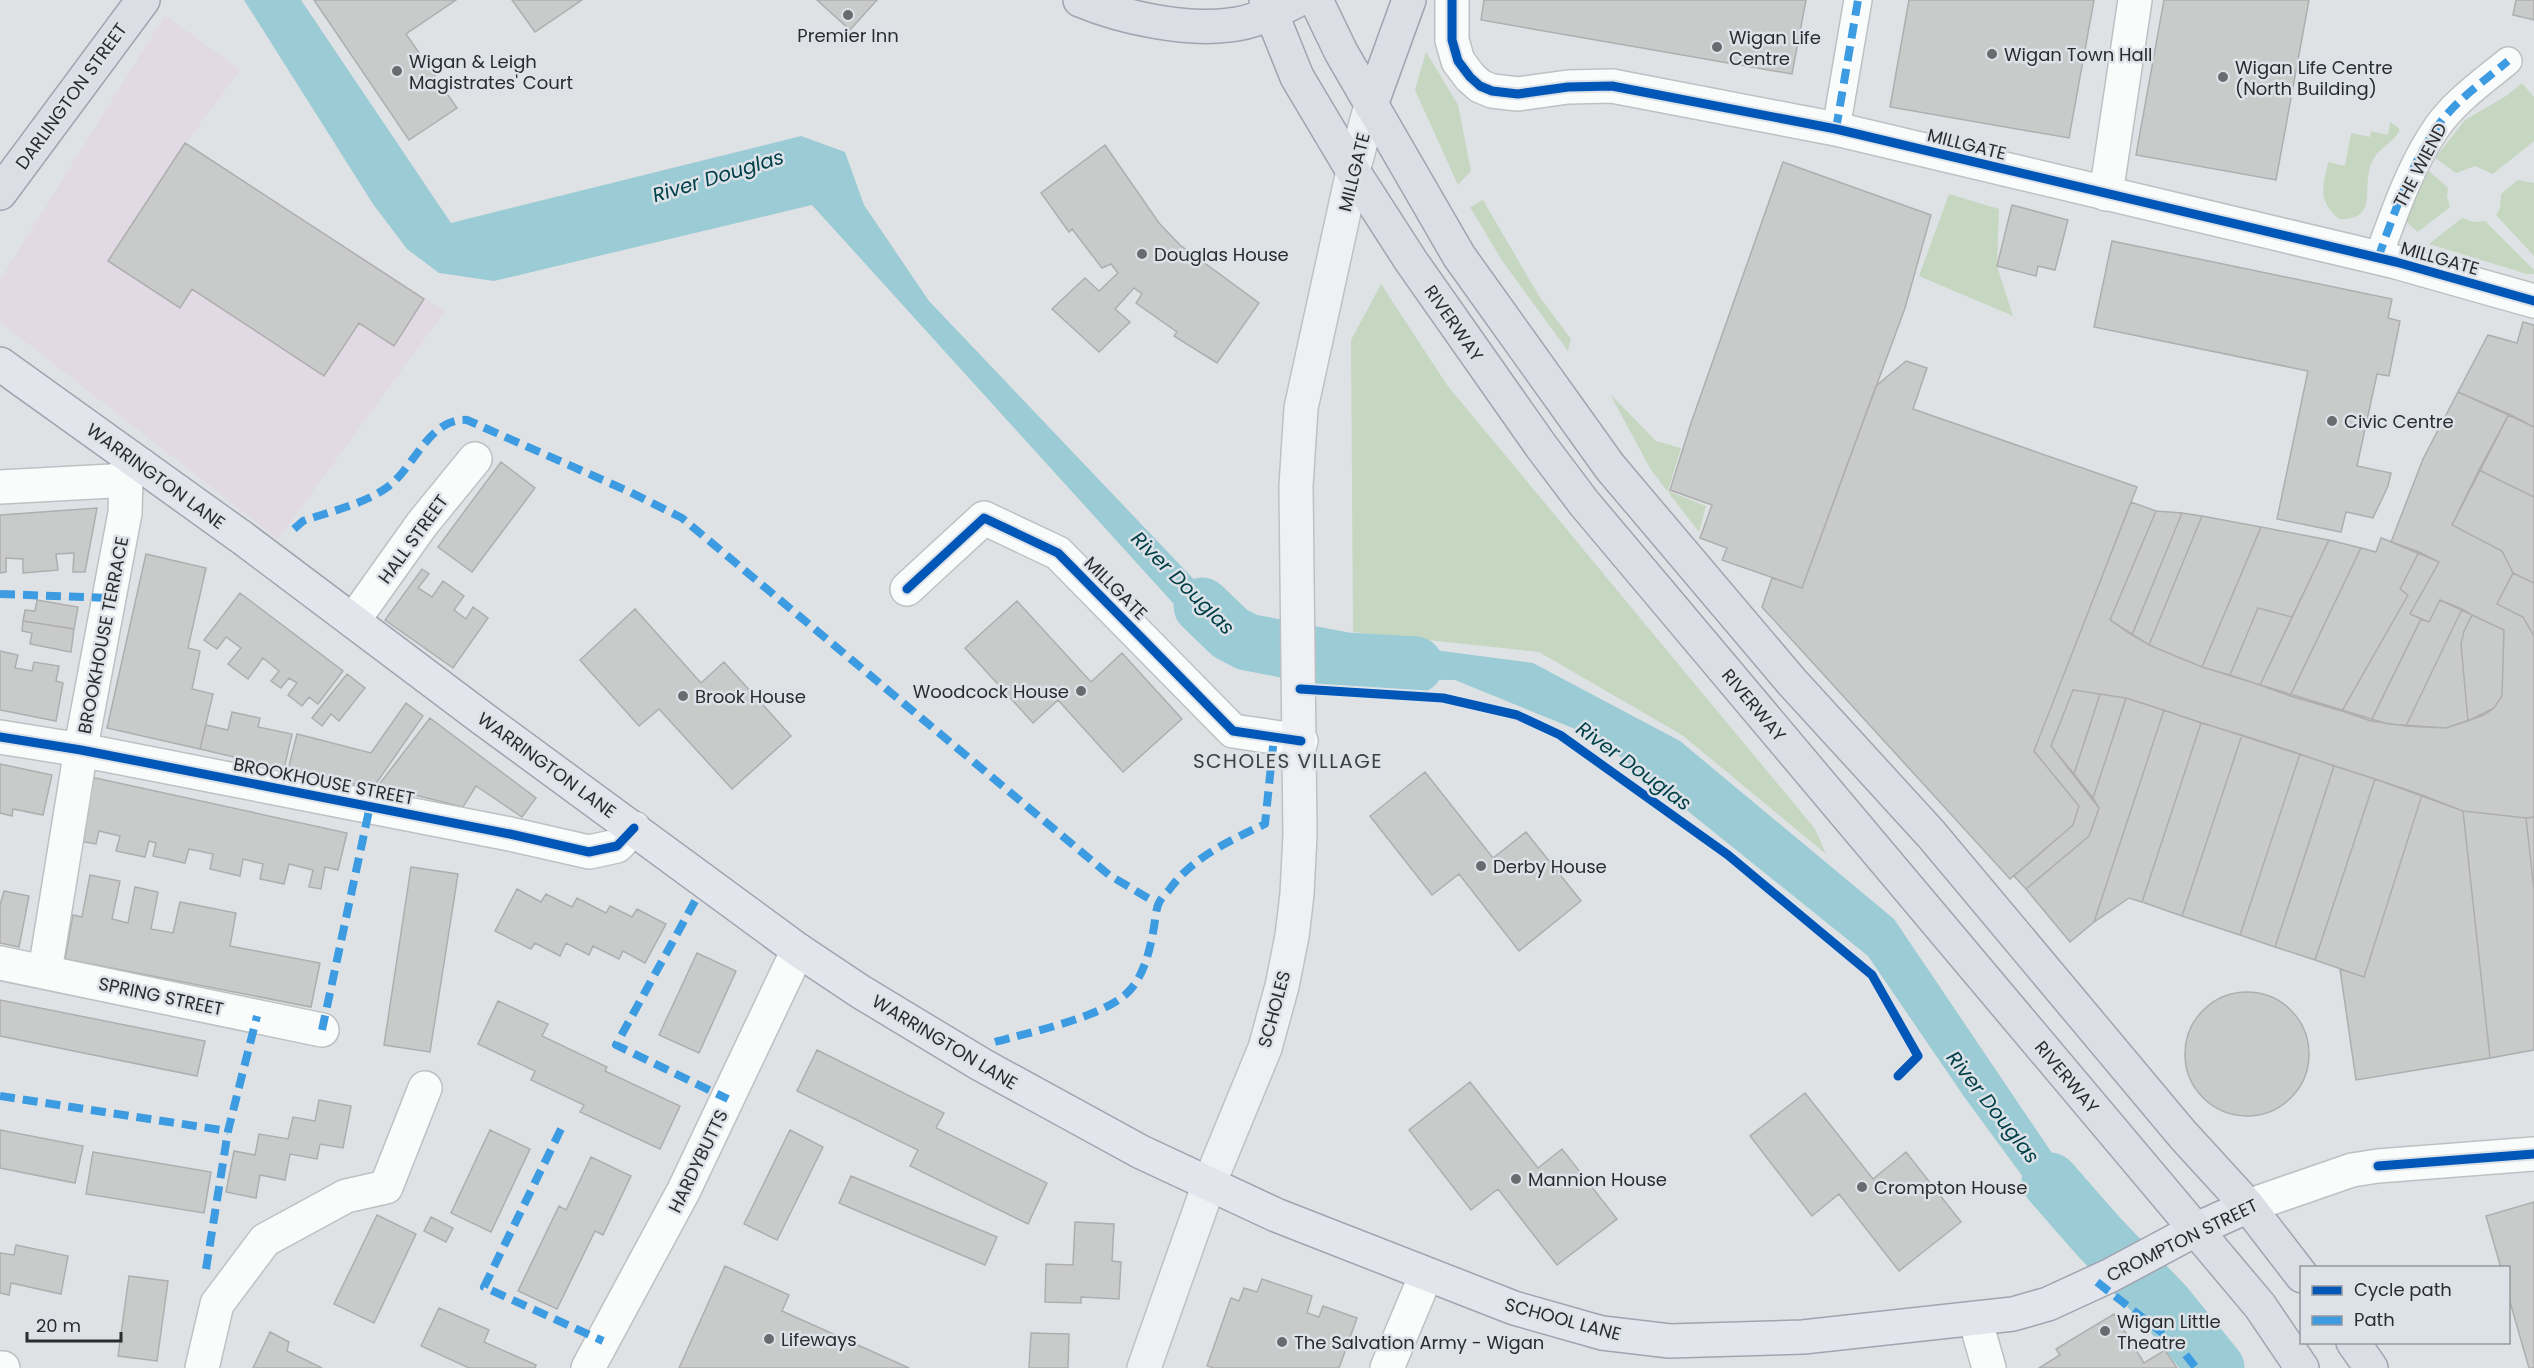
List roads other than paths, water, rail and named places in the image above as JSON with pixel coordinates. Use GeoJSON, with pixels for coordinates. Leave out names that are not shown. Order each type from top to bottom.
{"type":"FeatureCollection","features":[{"type":"Feature","properties":{"kind":"highway","name":"DARLINGTON STREET"},"geometry":{"type":"LineString","coordinates":[[0,193],[143,0]]}},
{"type":"Feature","properties":{"kind":"highway"},"geometry":{"type":"LineString","coordinates":[[1080,0],[1146,19],[1209,26],[1229,25],[1278,4]]}},
{"type":"Feature","properties":{"kind":"highway"},"geometry":{"type":"LineString","coordinates":[[1316,0],[1371,105],[1459,256],[1610,467],[1792,682],[1931,834],[2178,1129],[2248,1206],[2300,1275]]}},
{"type":"Feature","properties":{"kind":"highway"},"geometry":{"type":"LineString","coordinates":[[1371,105],[1408,0]]}},
{"type":"Feature","properties":{"kind":"highway","name":"RIVERWAY"},"geometry":{"type":"LineString","coordinates":[[1278,4],[1298,76],[1353,171],[1411,261],[1541,446],[1584,503],[2260,1306],[2302,1368]]}},
{"type":"Feature","properties":{"kind":"highway"},"geometry":{"type":"LineString","coordinates":[[2354,1344],[2371,1368]]}},
{"type":"Feature","properties":{"kind":"main road","name":"MILLGATE"},"geometry":{"type":"LineString","coordinates":[[1299,630],[1296,486],[1301,408],[1353,171],[1371,105]]}},
{"type":"Feature","properties":{"kind":"main road","name":"WARRINGTON LANE"},"geometry":{"type":"LineString","coordinates":[[0,364],[134,470],[353,621],[798,950],[861,992],[982,1065],[1089,1125],[1209,1184]]}},
{"type":"Feature","properties":{"kind":"main road","name":"SCHOLES"},"geometry":{"type":"LineString","coordinates":[[1144,1368],[1209,1184],[1264,1048],[1282,986],[1297,894],[1301,741],[1299,630]]}},
{"type":"Feature","properties":{"kind":"main road","name":"SCHOOL LANE"},"geometry":{"type":"LineString","coordinates":[[1209,1184],[1276,1215],[1426,1275],[1514,1308],[1602,1333],[1670,1341],[1803,1337],[1975,1319]]}},
{"type":"Feature","properties":{"kind":"main road","name":"CROMPTON STREET"},"geometry":{"type":"LineString","coordinates":[[1975,1319],[2013,1314],[2048,1304],[2248,1206]]}},
{"type":"Feature","properties":{"kind":"street","name":"MILLGATE"},"geometry":{"type":"LineString","coordinates":[[1452,0],[1452,40],[1458,61],[1470,78],[1480,86],[1492,91],[1518,94],[1568,87],[1612,86],[1836,129],[2378,258],[2534,301]]}},
{"type":"Feature","properties":{"kind":"street"},"geometry":{"type":"LineString","coordinates":[[1836,129],[1858,0]]}},
{"type":"Feature","properties":{"kind":"street"},"geometry":{"type":"LineString","coordinates":[[2106,194],[2134,0]]}},
{"type":"Feature","properties":{"kind":"street","name":"THE WIEND"},"geometry":{"type":"LineString","coordinates":[[2378,258],[2396,209],[2437,127],[2457,104],[2508,61]]}},
{"type":"Feature","properties":{"kind":"street","name":"HALL STREET"},"geometry":{"type":"LineString","coordinates":[[353,621],[422,524],[475,459]]}},
{"type":"Feature","properties":{"kind":"street"},"geometry":{"type":"LineString","coordinates":[[0,487],[112,481],[134,470]]}},
{"type":"Feature","properties":{"kind":"street","name":"BROOKHOUSE TERRACE"},"geometry":{"type":"LineString","coordinates":[[45,971],[81,750],[134,470]]}},
{"type":"Feature","properties":{"kind":"street","name":"MILLGATE"},"geometry":{"type":"LineString","coordinates":[[907,589],[984,518],[1058,553],[1233,731],[1301,741]]}},
{"type":"Feature","properties":{"kind":"street","name":"BROOKHOUSE STREET"},"geometry":{"type":"LineString","coordinates":[[0,737],[81,750],[510,834],[589,852],[617,846],[634,828]]}},
{"type":"Feature","properties":{"kind":"street","name":"HARDYBUTTS"},"geometry":{"type":"LineString","coordinates":[[588,1368],[684,1190],[798,950]]}},
{"type":"Feature","properties":{"kind":"street","name":"SPRING STREET"},"geometry":{"type":"LineString","coordinates":[[0,963],[322,1030]]}},
{"type":"Feature","properties":{"kind":"street"},"geometry":{"type":"LineString","coordinates":[[202,1368],[217,1304],[265,1240],[346,1196],[386,1186],[425,1088]]}},
{"type":"Feature","properties":{"kind":"street","name":"CROMPTON STREET"},"geometry":{"type":"LineString","coordinates":[[2248,1206],[2352,1170],[2534,1154]]}},
{"type":"Feature","properties":{"kind":"street"},"geometry":{"type":"LineString","coordinates":[[1387,1368],[1426,1275]]}},
{"type":"Feature","properties":{"kind":"street"},"geometry":{"type":"LineString","coordinates":[[1975,1319],[1989,1368]]}},
{"type":"Feature","properties":{"kind":"water"},"geometry":{"type":"Polygon","coordinates":[[[244,0],[301,0],[451,223],[801,136],[845,152],[864,205],[929,301],[1222,609],[1266,623],[1267,666],[1237,663],[1202,635],[812,205],[494,281],[439,273],[407,249],[373,204],[244,0]]]}},
{"type":"Feature","properties":{"kind":"water"},"geometry":{"type":"Polygon","coordinates":[[[1335,637],[1533,663],[1680,741],[1894,919],[2108,1236],[2078,1252],[1965,1098],[1868,956],[1597,738],[1455,680],[1337,679],[1335,637]]]}},
{"type":"Feature","properties":{"kind":"water"},"geometry":{"type":"Polygon","coordinates":[[[2166,1285],[2231,1368],[2208,1368],[2183,1335],[2138,1301],[2166,1285]]]}},
{"type":"Feature","properties":{"kind":"waterway","name":"River Douglas"},"geometry":{"type":"LineString","coordinates":[[1202,606],[1230,633],[1247,642],[1346,661],[1415,665]]}},
{"type":"Feature","properties":{"kind":"waterway","name":"River Douglas"},"geometry":{"type":"LineString","coordinates":[[2050,1181],[2099,1237],[2164,1304],[2216,1368]]}},
{"type":"Feature","properties":{"kind":"place","name":"Premier Inn"},"geometry":{"type":"Point","coordinates":[848,15]}},
{"type":"Feature","properties":{"kind":"place","name":"Wigan Life Centre"},"geometry":{"type":"Point","coordinates":[1717,47]}},
{"type":"Feature","properties":{"kind":"place","name":"Wigan Town Hall"},"geometry":{"type":"Point","coordinates":[1992,54]}},
{"type":"Feature","properties":{"kind":"place","name":"Wigan & Leigh Magistrates' Court"},"geometry":{"type":"Point","coordinates":[397,71]}},
{"type":"Feature","properties":{"kind":"place","name":"Wigan Life Centre (North Building)"},"geometry":{"type":"Point","coordinates":[2223,77]}},
{"type":"Feature","properties":{"kind":"place","name":"Douglas House"},"geometry":{"type":"Point","coordinates":[1142,254]}},
{"type":"Feature","properties":{"kind":"place","name":"Civic Centre"},"geometry":{"type":"Point","coordinates":[2332,421]}},
{"type":"Feature","properties":{"kind":"place","name":"Woodcock House"},"geometry":{"type":"Point","coordinates":[1081,691]}},
{"type":"Feature","properties":{"kind":"place","name":"Brook House"},"geometry":{"type":"Point","coordinates":[683,696]}},
{"type":"Feature","properties":{"kind":"place","name":"Derby House"},"geometry":{"type":"Point","coordinates":[1481,866]}},
{"type":"Feature","properties":{"kind":"place","name":"Mannion House"},"geometry":{"type":"Point","coordinates":[1516,1179]}},
{"type":"Feature","properties":{"kind":"place","name":"Crompton House"},"geometry":{"type":"Point","coordinates":[1862,1187]}},
{"type":"Feature","properties":{"kind":"place","name":"Wigan Little Theatre"},"geometry":{"type":"Point","coordinates":[2105,1331]}},
{"type":"Feature","properties":{"kind":"place","name":"Lifeways"},"geometry":{"type":"Point","coordinates":[769,1339]}},
{"type":"Feature","properties":{"kind":"place","name":"The Salvation Army - Wigan"},"geometry":{"type":"Point","coordinates":[1282,1342]}},
{"type":"Feature","properties":{"kind":"district","name":"SCHOLES VILLAGE"},"geometry":{"type":"Point","coordinates":[1288,761]}}]}
